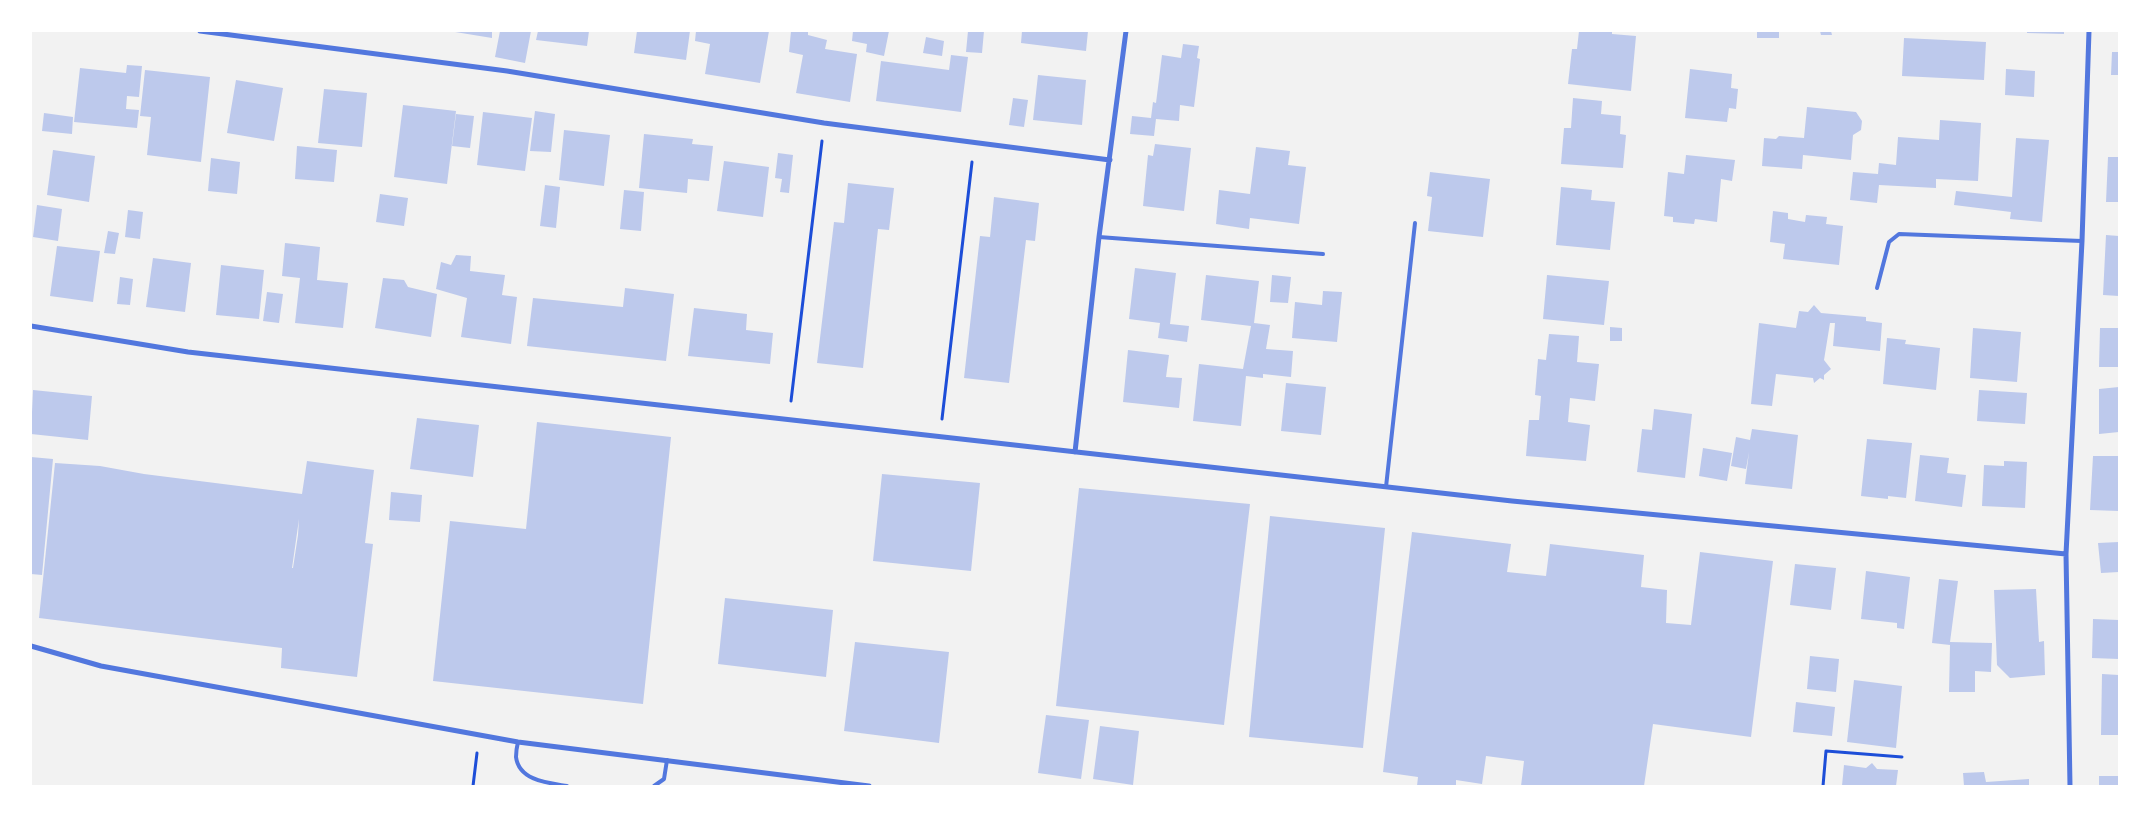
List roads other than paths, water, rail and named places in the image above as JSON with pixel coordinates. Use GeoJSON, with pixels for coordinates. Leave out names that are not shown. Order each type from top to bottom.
{"type":"FeatureCollection","features":[{"type":"Feature","properties":{"kind":"street"},"geometry":{"type":"LineString","coordinates":[[200,31],[507,71],[824,123],[974,144],[1110,160]]}},
{"type":"Feature","properties":{"kind":"street"},"geometry":{"type":"LineString","coordinates":[[1075,452],[1099,237],[1126,31]]}},
{"type":"Feature","properties":{"kind":"street"},"geometry":{"type":"LineString","coordinates":[[2070,786],[2066,554],[2082,241],[2089,31]]}},
{"type":"Feature","properties":{"kind":"street"},"geometry":{"type":"LineString","coordinates":[[31,326],[188,352],[939,438],[1512,501],[2066,554]]}},
{"type":"Feature","properties":{"kind":"street"},"geometry":{"type":"LineString","coordinates":[[31,646],[101,666],[518,742],[870,786]]}},
{"type":"Feature","properties":{"kind":"lane"},"geometry":{"type":"LineString","coordinates":[[1386,487],[1415,223]]}},
{"type":"Feature","properties":{"kind":"lane"},"geometry":{"type":"LineString","coordinates":[[1877,288],[1889,242],[1899,234],[2082,241]]}},
{"type":"Feature","properties":{"kind":"lane"},"geometry":{"type":"LineString","coordinates":[[1099,237],[1322,254]]}},
{"type":"Feature","properties":{"kind":"lane"},"geometry":{"type":"LineString","coordinates":[[518,742],[516,758],[522,771],[539,782],[567,786]]}},
{"type":"Feature","properties":{"kind":"lane"},"geometry":{"type":"LineString","coordinates":[[654,786],[664,779],[667,760]]}}]}
